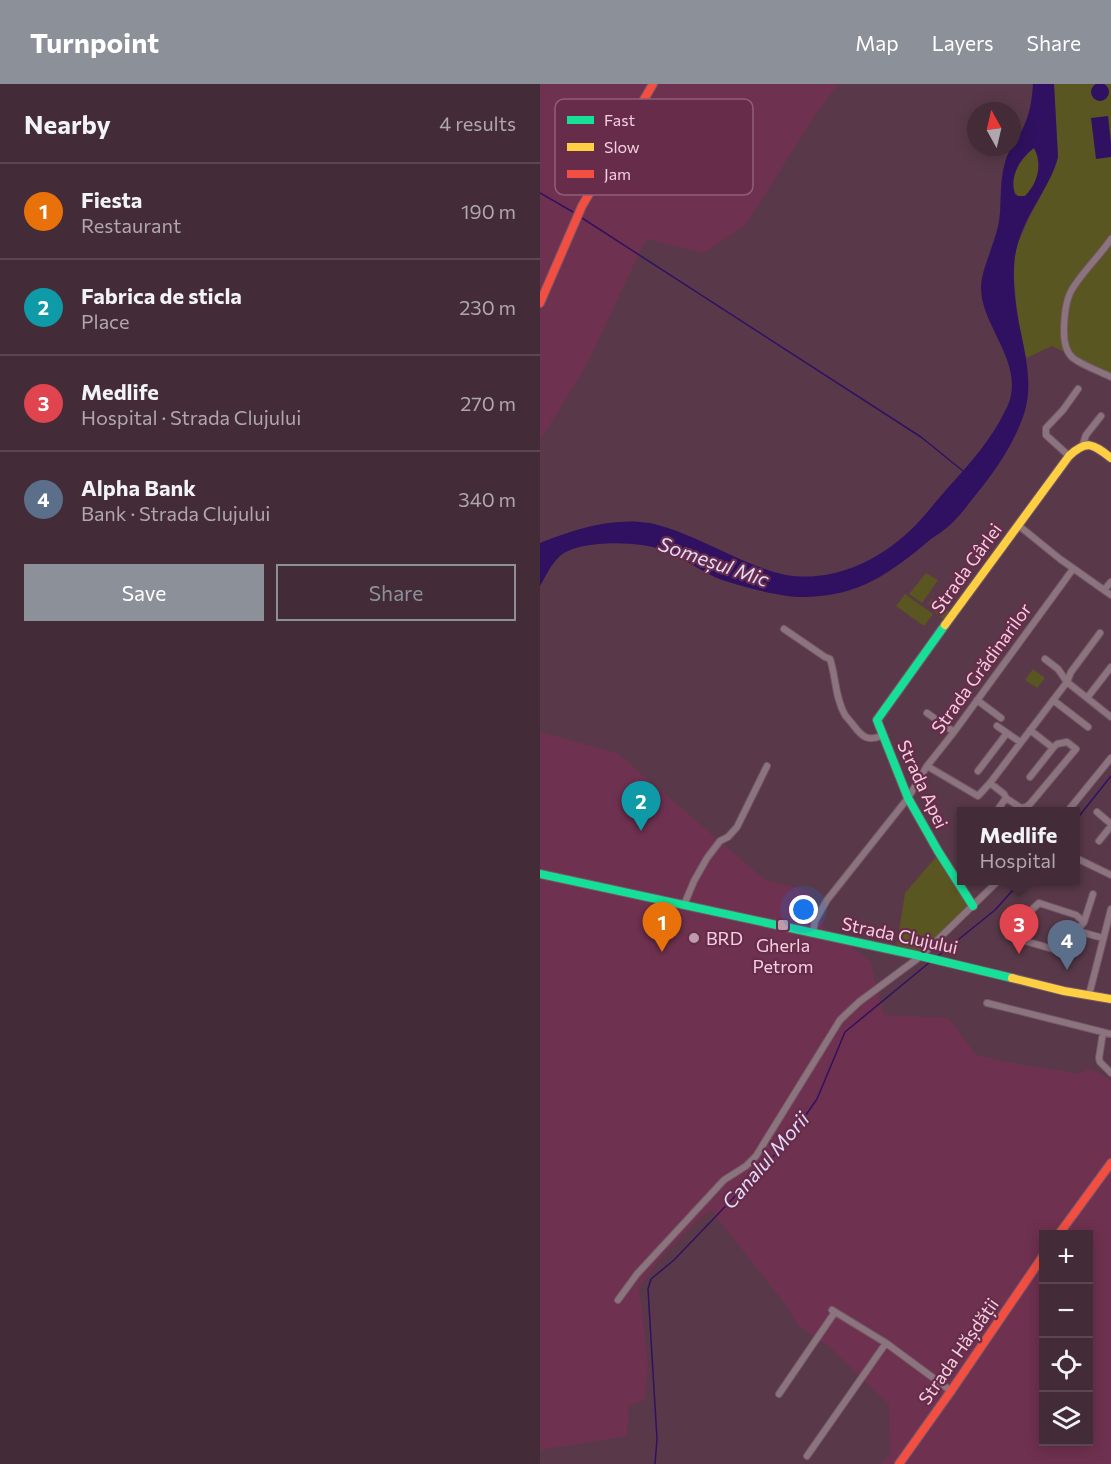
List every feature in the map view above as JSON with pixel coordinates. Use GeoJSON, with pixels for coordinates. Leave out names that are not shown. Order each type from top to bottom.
{"type":"FeatureCollection","features":[{"type":"Feature","properties":{"kind":"main road"},"geometry":{"type":"LineString","coordinates":[[644,99],[653,84]]}},
{"type":"Feature","properties":{"kind":"main road"},"geometry":{"type":"LineString","coordinates":[[540,303],[589,195]]}},
{"type":"Feature","properties":{"kind":"main road"},"geometry":{"type":"LineString","coordinates":[[1086,444],[1095,446],[1111,458]]}},
{"type":"Feature","properties":{"kind":"main road","name":"Strada Gârlei"},"geometry":{"type":"LineString","coordinates":[[877,720],[1069,456],[1077,448],[1086,444]]}},
{"type":"Feature","properties":{"kind":"main road","name":"Strada Apei"},"geometry":{"type":"LineString","coordinates":[[877,720],[908,798],[957,881]]}},
{"type":"Feature","properties":{"kind":"main road","name":"Strada Clujului"},"geometry":{"type":"LineString","coordinates":[[540,874],[1111,999]]}},
{"type":"Feature","properties":{"kind":"main road","name":"Strada Apei"},"geometry":{"type":"LineString","coordinates":[[960,885],[973,906]]}},
{"type":"Feature","properties":{"kind":"main road"},"geometry":{"type":"LineString","coordinates":[[1062,1230],[1111,1163]]}},
{"type":"Feature","properties":{"kind":"main road","name":"Strada Hășdății"},"geometry":{"type":"LineString","coordinates":[[898,1464],[1039,1263]]}},
{"type":"Feature","properties":{"kind":"street"},"geometry":{"type":"LineString","coordinates":[[1111,238],[1070,293],[1065,314],[1064,338],[1072,358],[1111,377]]}},
{"type":"Feature","properties":{"kind":"street"},"geometry":{"type":"LineString","coordinates":[[1069,456],[1046,435],[1045,431],[1078,389]]}},
{"type":"Feature","properties":{"kind":"street"},"geometry":{"type":"LineString","coordinates":[[1086,444],[1086,435],[1101,416]]}},
{"type":"Feature","properties":{"kind":"street"},"geometry":{"type":"LineString","coordinates":[[1018,525],[1111,595]]}},
{"type":"Feature","properties":{"kind":"street","name":"Strada Grădinarilor"},"geometry":{"type":"LineString","coordinates":[[813,933],[815,921],[827,900],[908,798],[927,766],[1073,568]]}},
{"type":"Feature","properties":{"kind":"street"},"geometry":{"type":"LineString","coordinates":[[1104,590],[1111,582]]}},
{"type":"Feature","properties":{"kind":"street","name":"Strada Apei"},"geometry":{"type":"LineString","coordinates":[[784,629],[830,659],[837,694],[844,714],[859,732],[866,738],[873,739],[882,736]]}},
{"type":"Feature","properties":{"kind":"street"},"geometry":{"type":"LineString","coordinates":[[927,766],[978,796],[1067,682],[1071,672],[1100,633]]}},
{"type":"Feature","properties":{"kind":"street"},"geometry":{"type":"LineString","coordinates":[[1045,659],[1063,674],[1067,682],[1111,717]]}},
{"type":"Feature","properties":{"kind":"street"},"geometry":{"type":"LineString","coordinates":[[1087,698],[1111,667]]}},
{"type":"Feature","properties":{"kind":"street"},"geometry":{"type":"LineString","coordinates":[[977,700],[1001,718]]}},
{"type":"Feature","properties":{"kind":"street"},"geometry":{"type":"LineString","coordinates":[[1053,700],[1088,727]]}},
{"type":"Feature","properties":{"kind":"street"},"geometry":{"type":"LineString","coordinates":[[927,713],[954,732]]}},
{"type":"Feature","properties":{"kind":"street"},"geometry":{"type":"LineString","coordinates":[[997,726],[1020,742]]}},
{"type":"Feature","properties":{"kind":"street"},"geometry":{"type":"LineString","coordinates":[[1030,730],[1053,748]]}},
{"type":"Feature","properties":{"kind":"street"},"geometry":{"type":"LineString","coordinates":[[978,771],[1007,733]]}},
{"type":"Feature","properties":{"kind":"street"},"geometry":{"type":"LineString","coordinates":[[1026,807],[1077,749],[1067,742],[1057,744],[1030,777]]}},
{"type":"Feature","properties":{"kind":"street"},"geometry":{"type":"LineString","coordinates":[[1071,807],[1111,758]]}},
{"type":"Feature","properties":{"kind":"street"},"geometry":{"type":"LineString","coordinates":[[684,905],[707,858],[720,841],[728,837],[737,826],[767,766]]}},
{"type":"Feature","properties":{"kind":"street"},"geometry":{"type":"LineString","coordinates":[[990,783],[1006,798],[1020,807]]}},
{"type":"Feature","properties":{"kind":"street"},"geometry":{"type":"LineString","coordinates":[[1000,807],[1006,798]]}},
{"type":"Feature","properties":{"kind":"street"},"geometry":{"type":"LineString","coordinates":[[1097,812],[1111,825],[1099,841]]}},
{"type":"Feature","properties":{"kind":"street"},"geometry":{"type":"LineString","coordinates":[[1080,860],[1111,875]]}},
{"type":"Feature","properties":{"kind":"street"},"geometry":{"type":"LineString","coordinates":[[618,1300],[638,1274],[724,1180],[746,1166],[756,1156],[840,1020],[859,1002],[924,957],[994,885]]}},
{"type":"Feature","properties":{"kind":"street"},"geometry":{"type":"LineString","coordinates":[[1084,922],[1076,915],[1040,903],[1008,936],[1064,952],[1084,922],[1093,894]]}},
{"type":"Feature","properties":{"kind":"street"},"geometry":{"type":"LineString","coordinates":[[1089,995],[1111,909]]}},
{"type":"Feature","properties":{"kind":"street"},"geometry":{"type":"LineString","coordinates":[[1077,931],[1103,938]]}},
{"type":"Feature","properties":{"kind":"street"},"geometry":{"type":"LineString","coordinates":[[987,1003],[1111,1034]]}},
{"type":"Feature","properties":{"kind":"street"},"geometry":{"type":"LineString","coordinates":[[1103,1032],[1099,1058],[1111,1074]]}},
{"type":"Feature","properties":{"kind":"street"},"geometry":{"type":"LineString","coordinates":[[779,1394],[834,1311],[886,1343],[951,1391]]}},
{"type":"Feature","properties":{"kind":"street"},"geometry":{"type":"LineString","coordinates":[[807,1456],[886,1343]]}},
{"type":"Feature","properties":{"kind":"shaded area"},"geometry":{"type":"Polygon","coordinates":[[[540,84],[838,84],[815,115],[745,226],[703,253],[646,239],[585,368],[540,440],[540,84]]]}},
{"type":"Feature","properties":{"kind":"shaded area"},"geometry":{"type":"Polygon","coordinates":[[[1054,84],[1111,84],[1111,374],[1052,346],[1026,358],[1020,329],[1014,278],[1015,256],[1017,245],[1058,157],[1054,84]]]}},
{"type":"Feature","properties":{"kind":"shaded area"},"geometry":{"type":"Polygon","coordinates":[[[1034,148],[1038,160],[1036,179],[1025,196],[1018,196],[1013,184],[1016,170],[1024,157],[1034,148]]]}},
{"type":"Feature","properties":{"kind":"shaded area"},"geometry":{"type":"Polygon","coordinates":[[[926,573],[938,580],[922,603],[909,594],[926,573]]]}},
{"type":"Feature","properties":{"kind":"shaded area"},"geometry":{"type":"Polygon","coordinates":[[[905,594],[933,614],[924,626],[896,606],[905,594]]]}},
{"type":"Feature","properties":{"kind":"shaded area"},"geometry":{"type":"Polygon","coordinates":[[[932,599],[952,614],[946,621],[928,604],[932,599]]]}},
{"type":"Feature","properties":{"kind":"shaded area"},"geometry":{"type":"Polygon","coordinates":[[[1033,669],[1045,678],[1037,688],[1025,680],[1033,669]]]}},
{"type":"Feature","properties":{"kind":"shaded area"},"geometry":{"type":"Polygon","coordinates":[[[540,732],[617,753],[765,880],[810,891],[817,914],[826,928],[870,961],[884,1015],[948,1018],[976,1055],[1080,1074],[1088,1069],[1111,1080],[1111,1464],[881,1464],[890,1454],[889,1405],[831,1348],[798,1325],[785,1304],[711,1210],[663,1255],[639,1288],[648,1366],[645,1400],[629,1406],[627,1436],[540,1450],[540,732]]]}},
{"type":"Feature","properties":{"kind":"shaded area"},"geometry":{"type":"Polygon","coordinates":[[[936,857],[969,906],[923,951],[897,945],[905,893],[936,857]]]}},
{"type":"Feature","properties":{"kind":"water"},"geometry":{"type":"Polygon","coordinates":[[[1100,83],[1106,86],[1109,92],[1106,98],[1100,101],[1094,98],[1091,92],[1094,86],[1100,83]]]}},
{"type":"Feature","properties":{"kind":"water","name":"Someșul Mic"},"geometry":{"type":"Polygon","coordinates":[[[1033,84],[1054,84],[1058,157],[1052,175],[1025,224],[1015,257],[1014,290],[1027,366],[1028,389],[1025,411],[999,464],[947,528],[889,572],[859,587],[825,596],[797,597],[752,589],[715,577],[666,551],[642,545],[612,543],[569,550],[554,563],[540,586],[540,543],[566,533],[608,523],[636,522],[659,525],[760,567],[777,573],[802,577],[833,573],[863,563],[877,556],[910,531],[981,450],[1007,408],[1010,398],[1012,380],[1009,365],[984,307],[981,293],[982,278],[999,222],[1001,182],[1005,163],[1008,156],[1021,156],[1021,132],[1030,106],[1033,84]],[[1034,148],[1017,168],[1013,181],[1015,194],[1018,196],[1025,196],[1033,185],[1038,173],[1038,160],[1034,148]]]}},
{"type":"Feature","properties":{"kind":"water"},"geometry":{"type":"Polygon","coordinates":[[[1108,116],[1111,157],[1096,159],[1091,118],[1108,116]]]}},
{"type":"Feature","properties":{"kind":"waterway"},"geometry":{"type":"LineString","coordinates":[[540,193],[573,212]]}},
{"type":"Feature","properties":{"kind":"waterway"},"geometry":{"type":"LineString","coordinates":[[582,218],[921,437],[963,471]]}},
{"type":"Feature","properties":{"kind":"waterway","name":"Canalul Morii"},"geometry":{"type":"LineString","coordinates":[[1080,815],[1111,776]]}},
{"type":"Feature","properties":{"kind":"waterway","name":"Canalul Morii"},"geometry":{"type":"LineString","coordinates":[[938,956],[995,910],[1018,885]]}},
{"type":"Feature","properties":{"kind":"waterway","name":"Canalul Morii"},"geometry":{"type":"LineString","coordinates":[[655,1464],[657,1439],[648,1289],[651,1279],[674,1260],[787,1142],[817,1099],[845,1032],[930,962]]}},
{"type":"Feature","properties":{"kind":"traffic: fast"},"geometry":{"type":"LineString","coordinates":[[945,625],[877,720],[908,798],[957,881]]}},
{"type":"Feature","properties":{"kind":"traffic: fast"},"geometry":{"type":"LineString","coordinates":[[540,874],[916,955],[1012,978]]}},
{"type":"Feature","properties":{"kind":"traffic: fast"},"geometry":{"type":"LineString","coordinates":[[960,885],[973,906]]}},
{"type":"Feature","properties":{"kind":"traffic: slow"},"geometry":{"type":"LineString","coordinates":[[945,625],[1069,456],[1081,447],[1090,445],[1111,458]]}},
{"type":"Feature","properties":{"kind":"traffic: slow"},"geometry":{"type":"LineString","coordinates":[[1012,978],[1064,991],[1111,999]]}},
{"type":"Feature","properties":{"kind":"traffic: jam"},"geometry":{"type":"LineString","coordinates":[[644,99],[653,84]]}},
{"type":"Feature","properties":{"kind":"traffic: jam"},"geometry":{"type":"LineString","coordinates":[[540,303],[588,195]]}},
{"type":"Feature","properties":{"kind":"traffic: jam"},"geometry":{"type":"LineString","coordinates":[[1062,1230],[1111,1163]]}},
{"type":"Feature","properties":{"kind":"traffic: jam"},"geometry":{"type":"LineString","coordinates":[[899,1464],[1039,1262]]}},
{"type":"Feature","properties":{"kind":"place","name":"Fabrica de sticla"},"geometry":{"type":"Point","coordinates":[641,831]}},
{"type":"Feature","properties":{"kind":"place","name":"Gherla Petrom"},"geometry":{"type":"Point","coordinates":[783,925]}},
{"type":"Feature","properties":{"kind":"place","name":"BRD"},"geometry":{"type":"Point","coordinates":[694,938]}},
{"type":"Feature","properties":{"kind":"place","name":"Fiesta"},"geometry":{"type":"Point","coordinates":[662,952]}},
{"type":"Feature","properties":{"kind":"place","name":"Medlife"},"geometry":{"type":"Point","coordinates":[1019,954]}},
{"type":"Feature","properties":{"kind":"place","name":"Alpha Bank"},"geometry":{"type":"Point","coordinates":[1067,970]}}]}
